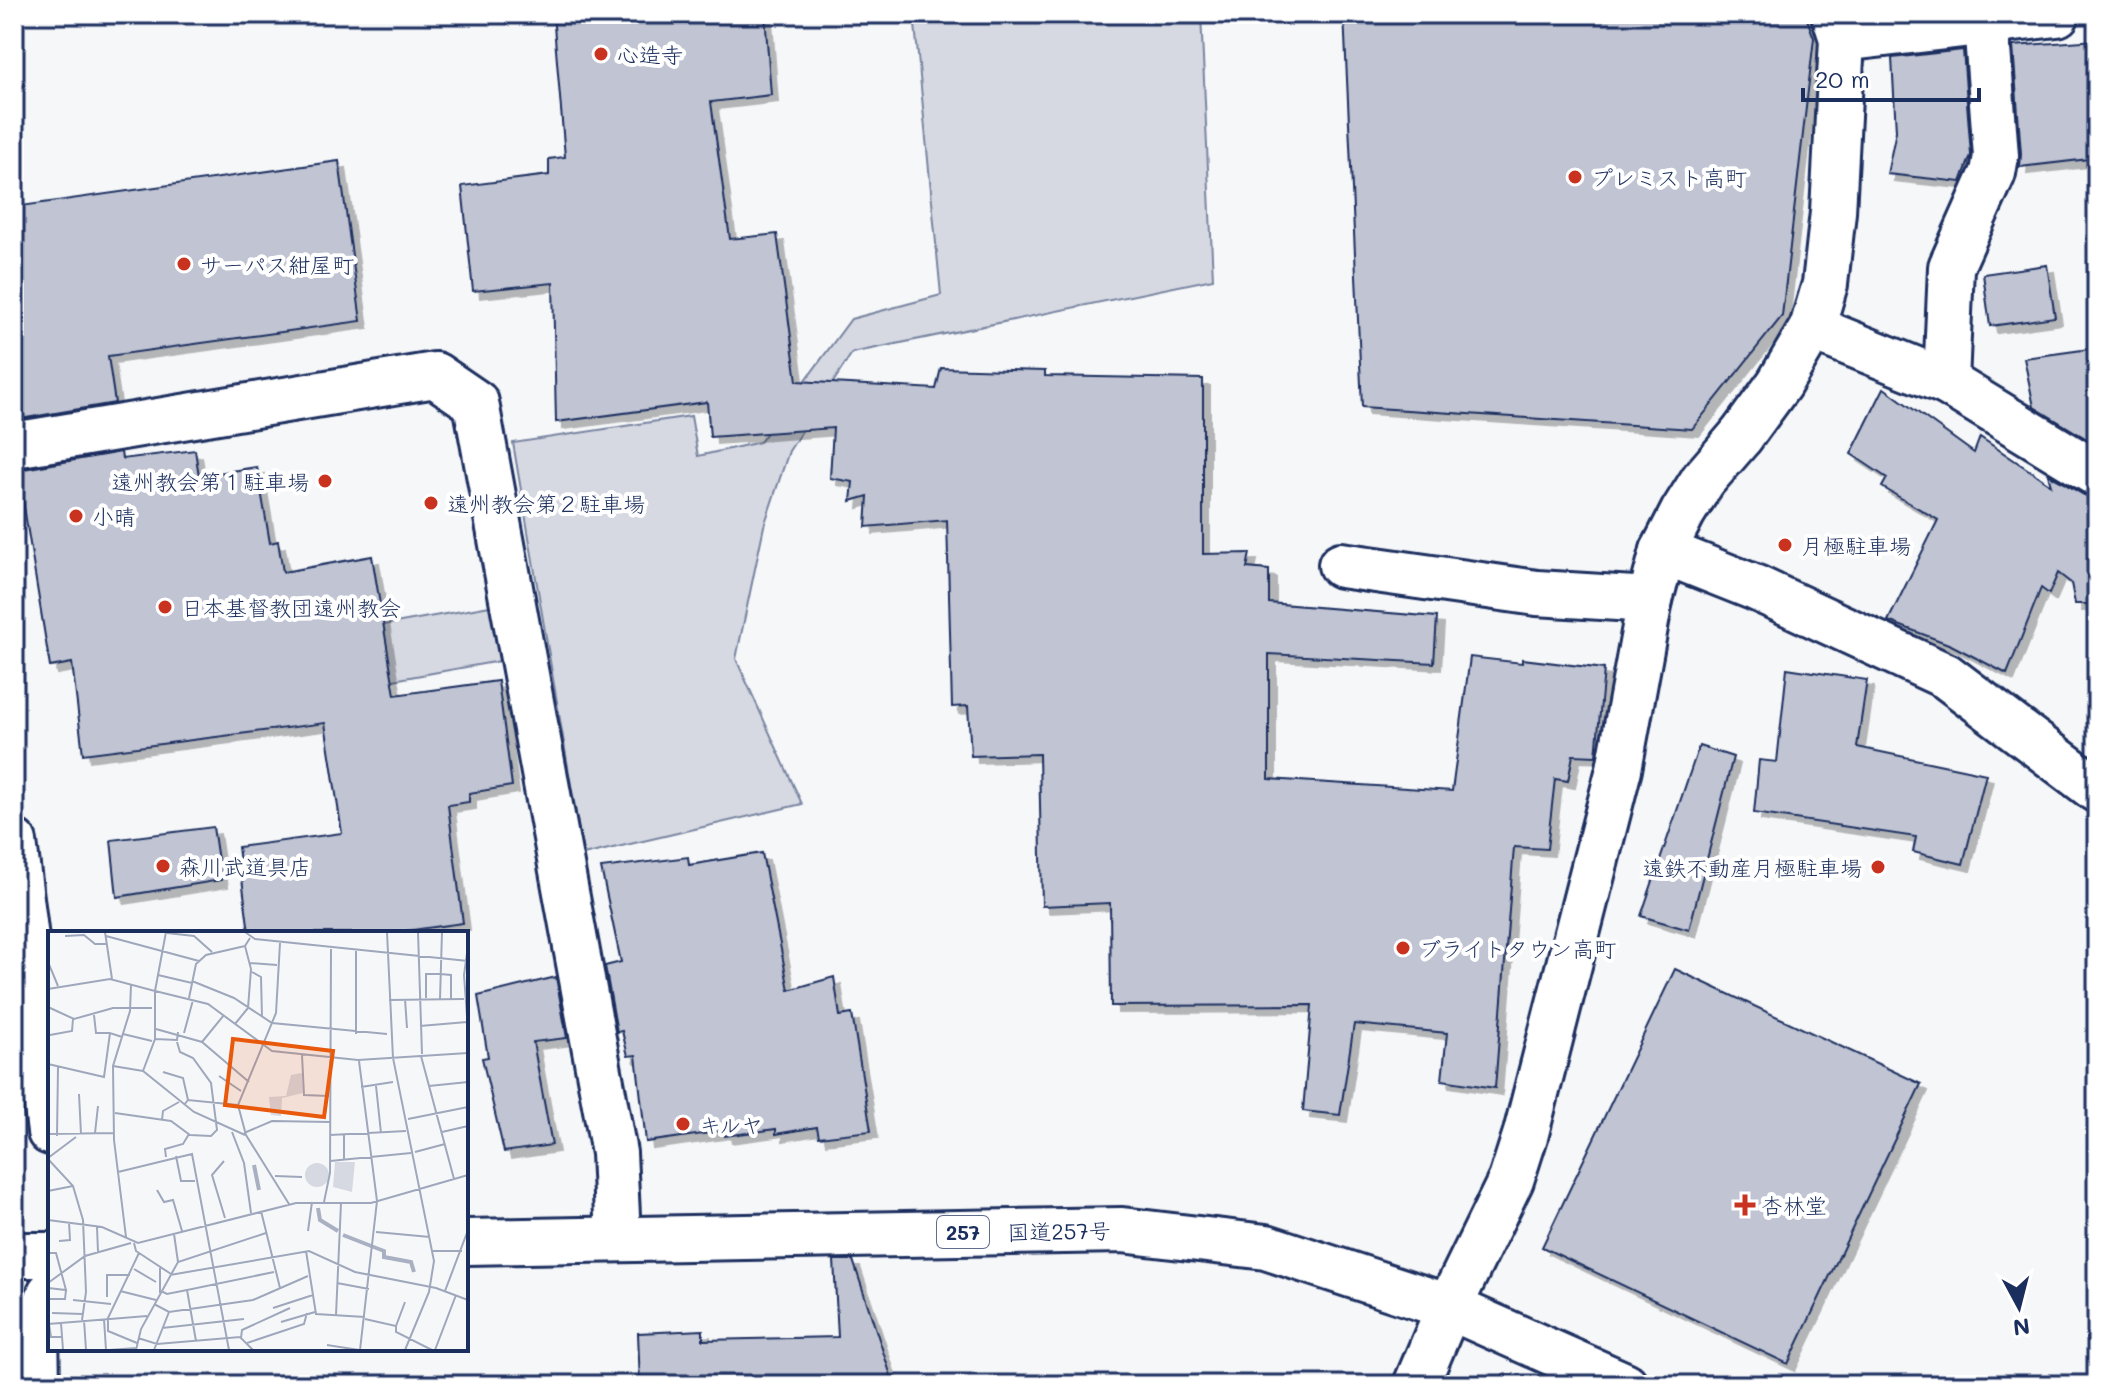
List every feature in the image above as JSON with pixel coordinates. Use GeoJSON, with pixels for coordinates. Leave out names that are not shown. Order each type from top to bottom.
{"type":"FeatureCollection","features":[{"type":"Feature","properties":{"kind":"main road"},"geometry":{"type":"LineString","coordinates":[[1416,1385],[1449,1307],[1511,1180],[1526,1133],[1619,769],[1650,600],[1663,551],[1703,480],[1741,436],[1779,384],[1812,328],[1830,253],[1838,26],[1986,22],[2057,14]]}},
{"type":"Feature","properties":{"kind":"main road"},"geometry":{"type":"LineString","coordinates":[[1946,382],[1951,267],[1993,173],[1996,156],[1986,22]]}},
{"type":"Feature","properties":{"kind":"main road"},"geometry":{"type":"LineString","coordinates":[[1812,328],[1946,382],[2097,474]]}},
{"type":"Feature","properties":{"kind":"main road"},"geometry":{"type":"LineString","coordinates":[[14,445],[435,375],[476,403],[614,1153],[618,1237]]}},
{"type":"Feature","properties":{"kind":"main road"},"geometry":{"type":"LineString","coordinates":[[1663,551],[1756,588],[1946,676],[2097,790]]}},
{"type":"Feature","properties":{"kind":"main road"},"geometry":{"type":"LineString","coordinates":[[1341,565],[1537,593],[1650,600]]}},
{"type":"Feature","properties":{"kind":"main road"},"geometry":{"type":"LineString","coordinates":[[14,842],[48,1116]]}},
{"type":"Feature","properties":{"kind":"main road","name":"国道257号"},"geometry":{"type":"LineString","coordinates":[[468,1242],[1122,1230],[1266,1247],[1449,1307],[1625,1385]]}},
{"type":"Feature","properties":{"kind":"main road"},"geometry":{"type":"LineString","coordinates":[[14,1255],[48,1255]]}},
{"type":"Feature","properties":{"kind":"main road"},"geometry":{"type":"LineString","coordinates":[[37,1385],[36,1332],[48,1299]]}},
{"type":"Feature","properties":{"kind":"shaded area"},"geometry":{"type":"Polygon","coordinates":[[[914,14],[1201,14],[1213,279],[852,353],[789,451],[764,526],[736,659],[802,804],[583,855],[513,443],[691,416],[698,456],[760,442],[851,319],[941,295],[914,14]]]}},
{"type":"Feature","properties":{"kind":"shaded area"},"geometry":{"type":"Polygon","coordinates":[[[490,606],[500,661],[354,687],[345,632],[490,606]]]}},
{"type":"Feature","properties":{"kind":"building"},"geometry":{"type":"Polygon","coordinates":[[[553,14],[765,14],[771,95],[711,102],[730,239],[777,234],[797,381],[936,389],[941,368],[1045,371],[1045,376],[1203,379],[1203,554],[1250,553],[1247,568],[1269,570],[1269,603],[1437,617],[1434,663],[1269,654],[1269,779],[1452,791],[1470,657],[1522,663],[1522,659],[1604,669],[1596,756],[1573,755],[1568,781],[1555,779],[1547,849],[1514,847],[1495,1088],[1442,1080],[1447,1033],[1354,1024],[1340,1115],[1303,1111],[1312,1005],[1111,1006],[1110,903],[1042,906],[1039,754],[971,756],[968,706],[952,707],[947,520],[866,527],[868,496],[851,501],[853,482],[830,478],[833,428],[710,437],[707,402],[556,422],[553,283],[473,291],[462,186],[549,175],[549,159],[565,157],[553,14]]]}},
{"type":"Feature","properties":{"kind":"building","name":"プレミスト高町"},"geometry":{"type":"Polygon","coordinates":[[[1344,14],[1805,14],[1814,38],[1782,316],[1692,429],[1362,407],[1344,14]]]}},
{"type":"Feature","properties":{"kind":"building"},"geometry":{"type":"Polygon","coordinates":[[[2097,40],[2097,158],[2020,167],[2013,46],[2097,40]]]}},
{"type":"Feature","properties":{"kind":"building"},"geometry":{"type":"Polygon","coordinates":[[[1963,50],[1971,155],[1961,182],[1887,174],[1896,131],[1892,58],[1963,50]]]}},
{"type":"Feature","properties":{"kind":"building","name":"サーパス紺屋町"},"geometry":{"type":"Polygon","coordinates":[[[339,161],[361,321],[108,356],[115,403],[14,420],[14,207],[339,161]]]}},
{"type":"Feature","properties":{"kind":"building"},"geometry":{"type":"Polygon","coordinates":[[[2047,265],[2055,317],[1990,326],[1983,274],[2047,265]]]}},
{"type":"Feature","properties":{"kind":"building"},"geometry":{"type":"Polygon","coordinates":[[[2097,348],[2097,445],[2034,407],[2024,358],[2097,348]]]}},
{"type":"Feature","properties":{"kind":"building"},"geometry":{"type":"Polygon","coordinates":[[[1884,388],[1974,453],[1980,437],[2051,485],[2048,474],[2097,499],[2097,604],[2075,604],[2071,583],[2058,573],[2049,594],[2041,588],[2007,674],[1951,645],[1888,621],[1938,520],[1882,487],[1887,478],[1851,454],[1884,388]]]}},
{"type":"Feature","properties":{"kind":"building"},"geometry":{"type":"Polygon","coordinates":[[[195,450],[199,476],[257,467],[270,543],[278,541],[283,572],[372,556],[395,695],[498,681],[512,786],[469,793],[469,802],[448,805],[463,923],[405,931],[249,931],[238,847],[342,833],[325,723],[83,754],[72,663],[50,667],[18,470],[121,452],[122,459],[195,450]]]}},
{"type":"Feature","properties":{"kind":"building"},"geometry":{"type":"Polygon","coordinates":[[[1787,668],[1867,680],[1857,747],[1986,774],[1963,864],[1913,852],[1916,837],[1754,813],[1759,760],[1777,762],[1787,668]]]}},
{"type":"Feature","properties":{"kind":"building"},"geometry":{"type":"Polygon","coordinates":[[[1699,746],[1733,757],[1689,930],[1641,916],[1699,746]]]}},
{"type":"Feature","properties":{"kind":"building"},"geometry":{"type":"Polygon","coordinates":[[[213,827],[221,880],[117,897],[111,840],[213,827]]]}},
{"type":"Feature","properties":{"kind":"building"},"geometry":{"type":"Polygon","coordinates":[[[762,853],[789,990],[834,977],[840,1016],[852,1014],[871,1131],[819,1137],[817,1127],[776,1134],[776,1129],[725,1136],[724,1131],[646,1142],[636,1055],[628,1056],[622,1031],[617,1032],[605,966],[621,962],[601,868],[688,857],[689,865],[762,853]]]}},
{"type":"Feature","properties":{"kind":"building"},"geometry":{"type":"Polygon","coordinates":[[[1675,969],[1921,1084],[1788,1364],[1542,1247],[1675,969]]]}},
{"type":"Feature","properties":{"kind":"building"},"geometry":{"type":"Polygon","coordinates":[[[556,977],[567,1038],[533,1042],[552,1145],[504,1152],[482,1058],[488,1057],[478,996],[556,977]]]}},
{"type":"Feature","properties":{"kind":"building"},"geometry":{"type":"Polygon","coordinates":[[[834,1260],[853,1260],[894,1385],[640,1385],[638,1333],[703,1330],[703,1340],[838,1337],[834,1260]]]}},
{"type":"Feature","properties":{"kind":"place","name":"心造寺"},"geometry":{"type":"Point","coordinates":[601,54]}},
{"type":"Feature","properties":{"kind":"place","name":"プレミスト高町"},"geometry":{"type":"Point","coordinates":[1575,177]}},
{"type":"Feature","properties":{"kind":"place","name":"サーパス紺屋町"},"geometry":{"type":"Point","coordinates":[184,264]}},
{"type":"Feature","properties":{"kind":"place","name":"遠州教会第１駐車場"},"geometry":{"type":"Point","coordinates":[325,481]}},
{"type":"Feature","properties":{"kind":"place","name":"遠州教会第２駐車場"},"geometry":{"type":"Point","coordinates":[431,503]}},
{"type":"Feature","properties":{"kind":"place","name":"小晴"},"geometry":{"type":"Point","coordinates":[76,516]}},
{"type":"Feature","properties":{"kind":"place","name":"月極駐車場"},"geometry":{"type":"Point","coordinates":[1785,545]}},
{"type":"Feature","properties":{"kind":"place","name":"日本基督教団遠州教会"},"geometry":{"type":"Point","coordinates":[165,607]}},
{"type":"Feature","properties":{"kind":"place","name":"森川武道具店"},"geometry":{"type":"Point","coordinates":[163,866]}},
{"type":"Feature","properties":{"kind":"place","name":"遠鉄不動産月極駐車場"},"geometry":{"type":"Point","coordinates":[1878,867]}},
{"type":"Feature","properties":{"kind":"place","name":"ブライトタウン高町"},"geometry":{"type":"Point","coordinates":[1403,948]}},
{"type":"Feature","properties":{"kind":"place","name":"キルヤ"},"geometry":{"type":"Point","coordinates":[683,1124]}},
{"type":"Feature","properties":{"kind":"place","name":"杏林堂"},"geometry":{"type":"Point","coordinates":[1745,1205]}}]}
